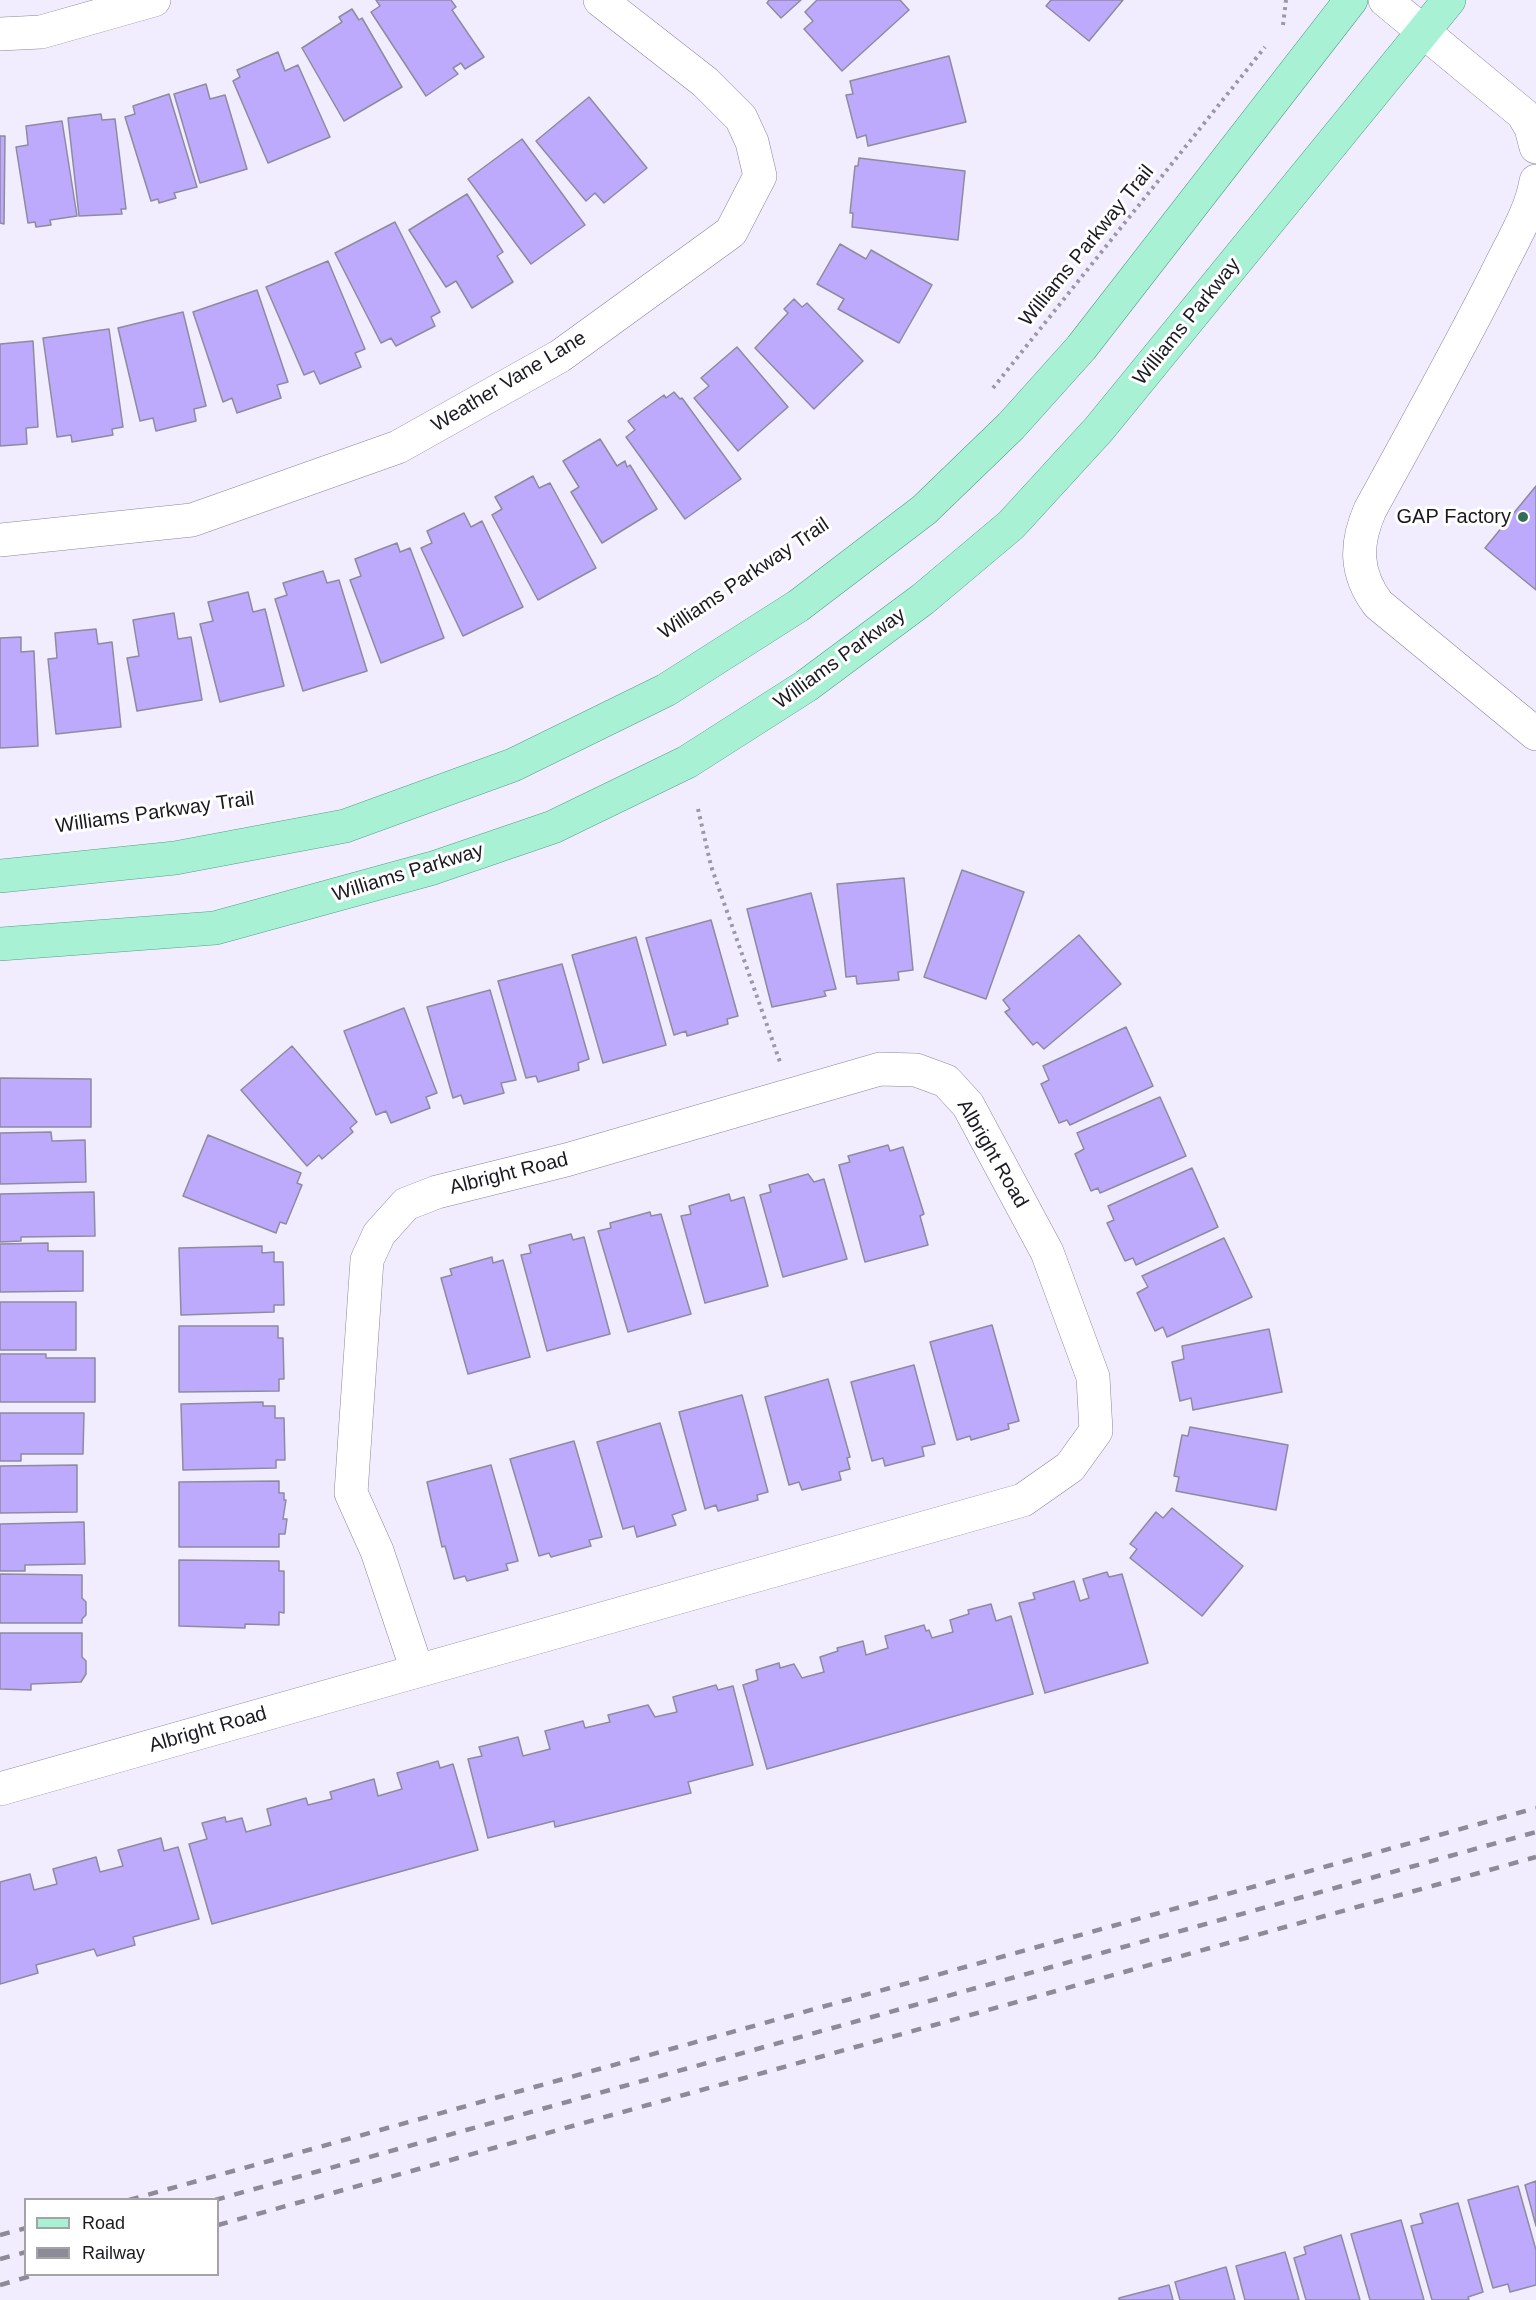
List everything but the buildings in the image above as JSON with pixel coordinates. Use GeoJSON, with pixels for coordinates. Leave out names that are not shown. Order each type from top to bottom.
{"type":"FeatureCollection","features":[{"type":"Feature","properties":{"kind":"main road"},"geometry":{"type":"LineString","coordinates":[[0,876],[175,858],[345,826],[513,765],[666,690],[789,612],[924,510],[1011,426],[1081,348],[1351,0]]}},
{"type":"Feature","properties":{"kind":"main road","name":"Williams Parkway"},"geometry":{"type":"LineString","coordinates":[[0,944],[215,928],[433,868],[563,822],[687,762],[796,692],[923,598],[1011,525],[1099,429],[1449,0]]}},
{"type":"Feature","properties":{"kind":"street"},"geometry":{"type":"LineString","coordinates":[[0,34],[41,32],[154,0]]}},
{"type":"Feature","properties":{"kind":"street","name":"Weather Vane Lane"},"geometry":{"type":"LineString","coordinates":[[0,540],[192,520],[398,447],[560,357],[731,232],[760,177],[752,142],[741,118],[705,82],[600,0]]}},
{"type":"Feature","properties":{"kind":"street"},"geometry":{"type":"LineString","coordinates":[[1385,0],[1529,114],[1536,147]]}},
{"type":"Feature","properties":{"kind":"street"},"geometry":{"type":"LineString","coordinates":[[1536,181],[1532,197],[1471,325],[1370,510],[1361,533],[1358,553],[1363,579],[1378,604],[1536,734]]}},
{"type":"Feature","properties":{"kind":"street","name":"Albright Road"},"geometry":{"type":"LineString","coordinates":[[0,1789],[1023,1500],[1070,1467],[1096,1431],[1093,1377],[1047,1252],[968,1105],[946,1082],[916,1070],[880,1069],[566,1160],[436,1192],[406,1204],[379,1234],[367,1260],[351,1493],[377,1551],[417,1670]]}},
{"type":"Feature","properties":{"kind":"path"},"geometry":{"type":"LineString","coordinates":[[1278,31],[1285,22],[1286,0]]}},
{"type":"Feature","properties":{"kind":"path","name":"Williams Parkway Trail"},"geometry":{"type":"LineString","coordinates":[[992,389],[1270,40]]}},
{"type":"Feature","properties":{"kind":"path"},"geometry":{"type":"LineString","coordinates":[[698,809],[711,866],[792,1095]]}},
{"type":"Feature","properties":{"kind":"railway"},"geometry":{"type":"LineString","coordinates":[[136,2198],[1536,1808]]}},
{"type":"Feature","properties":{"kind":"railway"},"geometry":{"type":"LineString","coordinates":[[219,2199],[1536,1832]]}},
{"type":"Feature","properties":{"kind":"railway"},"geometry":{"type":"LineString","coordinates":[[219,2225],[1536,1857]]}},
{"type":"Feature","properties":{"kind":"railway"},"geometry":{"type":"LineString","coordinates":[[0,2235],[24,2229]]}},
{"type":"Feature","properties":{"kind":"railway"},"geometry":{"type":"LineString","coordinates":[[0,2259],[24,2253]]}},
{"type":"Feature","properties":{"kind":"railway"},"geometry":{"type":"LineString","coordinates":[[0,2285],[31,2276]]}},
{"type":"Feature","properties":{"kind":"place","name":"GAP Factory"},"geometry":{"type":"Point","coordinates":[1523,517]}}]}
